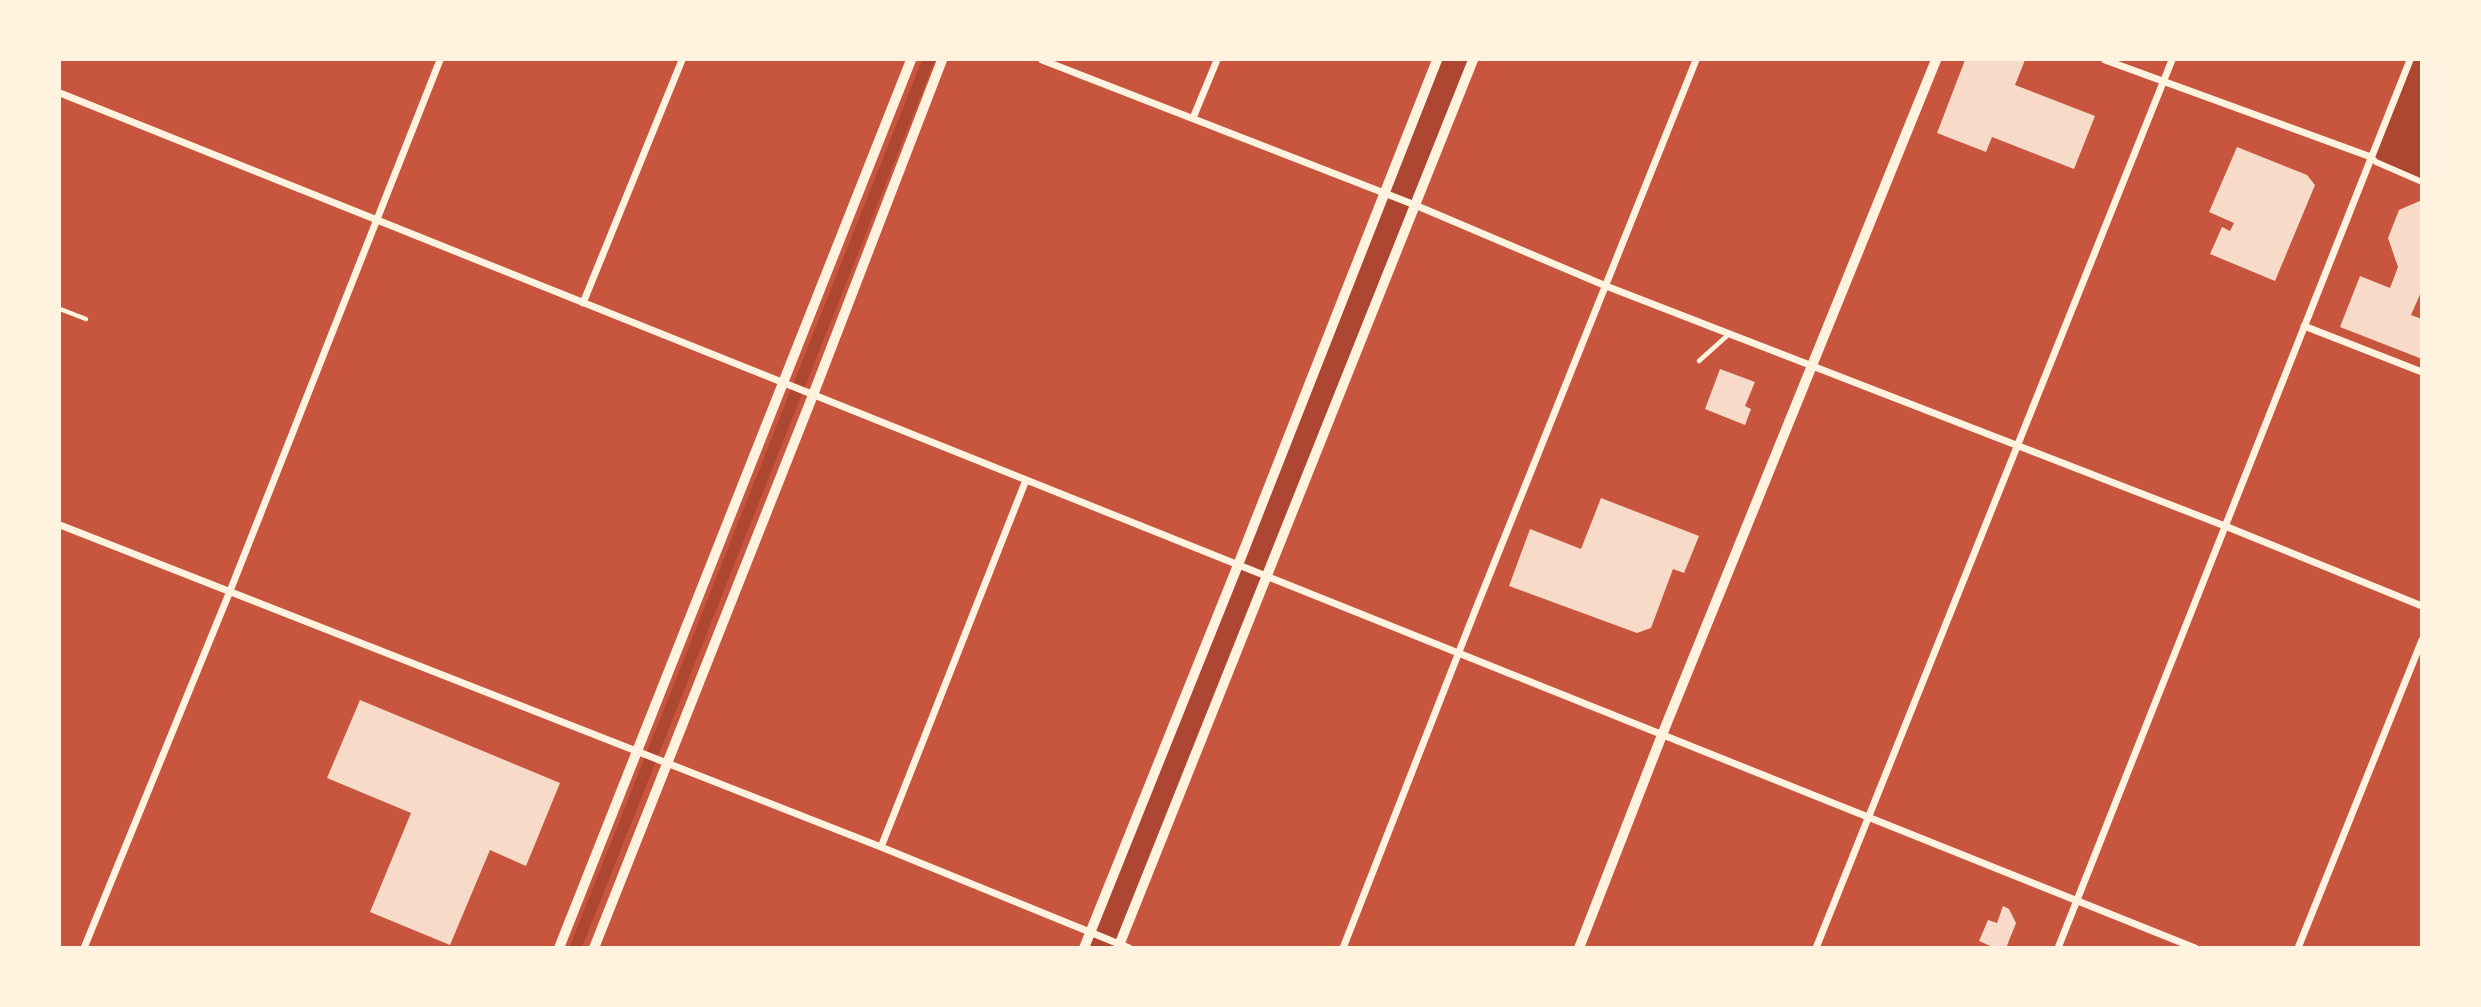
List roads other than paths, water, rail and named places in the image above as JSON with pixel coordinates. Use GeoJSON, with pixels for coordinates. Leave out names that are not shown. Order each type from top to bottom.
{"type":"FeatureCollection","features":[{"type":"Feature","properties":{"kind":"street"},"geometry":{"type":"LineString","coordinates":[[84,947],[230,591],[440,60]]}},
{"type":"Feature","properties":{"kind":"street"},"geometry":{"type":"LineString","coordinates":[[583,303],[682,60]]}},
{"type":"Feature","properties":{"kind":"street"},"geometry":{"type":"LineString","coordinates":[[559,947],[911,60]]}},
{"type":"Feature","properties":{"kind":"street"},"geometry":{"type":"LineString","coordinates":[[594,947],[813,395],[942,60]]}},
{"type":"Feature","properties":{"kind":"street"},"geometry":{"type":"LineString","coordinates":[[1042,60],[1415,205],[1606,285],[2225,526],[2421,606]]}},
{"type":"Feature","properties":{"kind":"street"},"geometry":{"type":"LineString","coordinates":[[1193,118],[1217,60]]}},
{"type":"Feature","properties":{"kind":"street"},"geometry":{"type":"LineString","coordinates":[[1084,947],[1437,60]]}},
{"type":"Feature","properties":{"kind":"street"},"geometry":{"type":"LineString","coordinates":[[60,524],[881,847],[1122,946],[1266,576],[1473,60]]}},
{"type":"Feature","properties":{"kind":"street"},"geometry":{"type":"LineString","coordinates":[[1343,947],[1696,60]]}},
{"type":"Feature","properties":{"kind":"street"},"geometry":{"type":"LineString","coordinates":[[1579,947],[1662,735],[1936,60]]}},
{"type":"Feature","properties":{"kind":"street"},"geometry":{"type":"LineString","coordinates":[[2105,60],[2371,158],[2421,182]]}},
{"type":"Feature","properties":{"kind":"street"},"geometry":{"type":"LineString","coordinates":[[1816,947],[2172,60]]}},
{"type":"Feature","properties":{"kind":"street"},"geometry":{"type":"LineString","coordinates":[[2057,947],[2410,60]]}},
{"type":"Feature","properties":{"kind":"street"},"geometry":{"type":"LineString","coordinates":[[60,93],[2194,947]]}},
{"type":"Feature","properties":{"kind":"street"},"geometry":{"type":"LineString","coordinates":[[2304,326],[2421,372]]}},
{"type":"Feature","properties":{"kind":"street"},"geometry":{"type":"LineString","coordinates":[[881,847],[1026,480]]}},
{"type":"Feature","properties":{"kind":"street"},"geometry":{"type":"LineString","coordinates":[[2298,947],[2421,640]]}},
{"type":"Feature","properties":{"kind":"lane"},"geometry":{"type":"LineString","coordinates":[[60,309],[86,319]]}},
{"type":"Feature","properties":{"kind":"lane"},"geometry":{"type":"LineString","coordinates":[[1699,361],[1729,334]]}}]}
